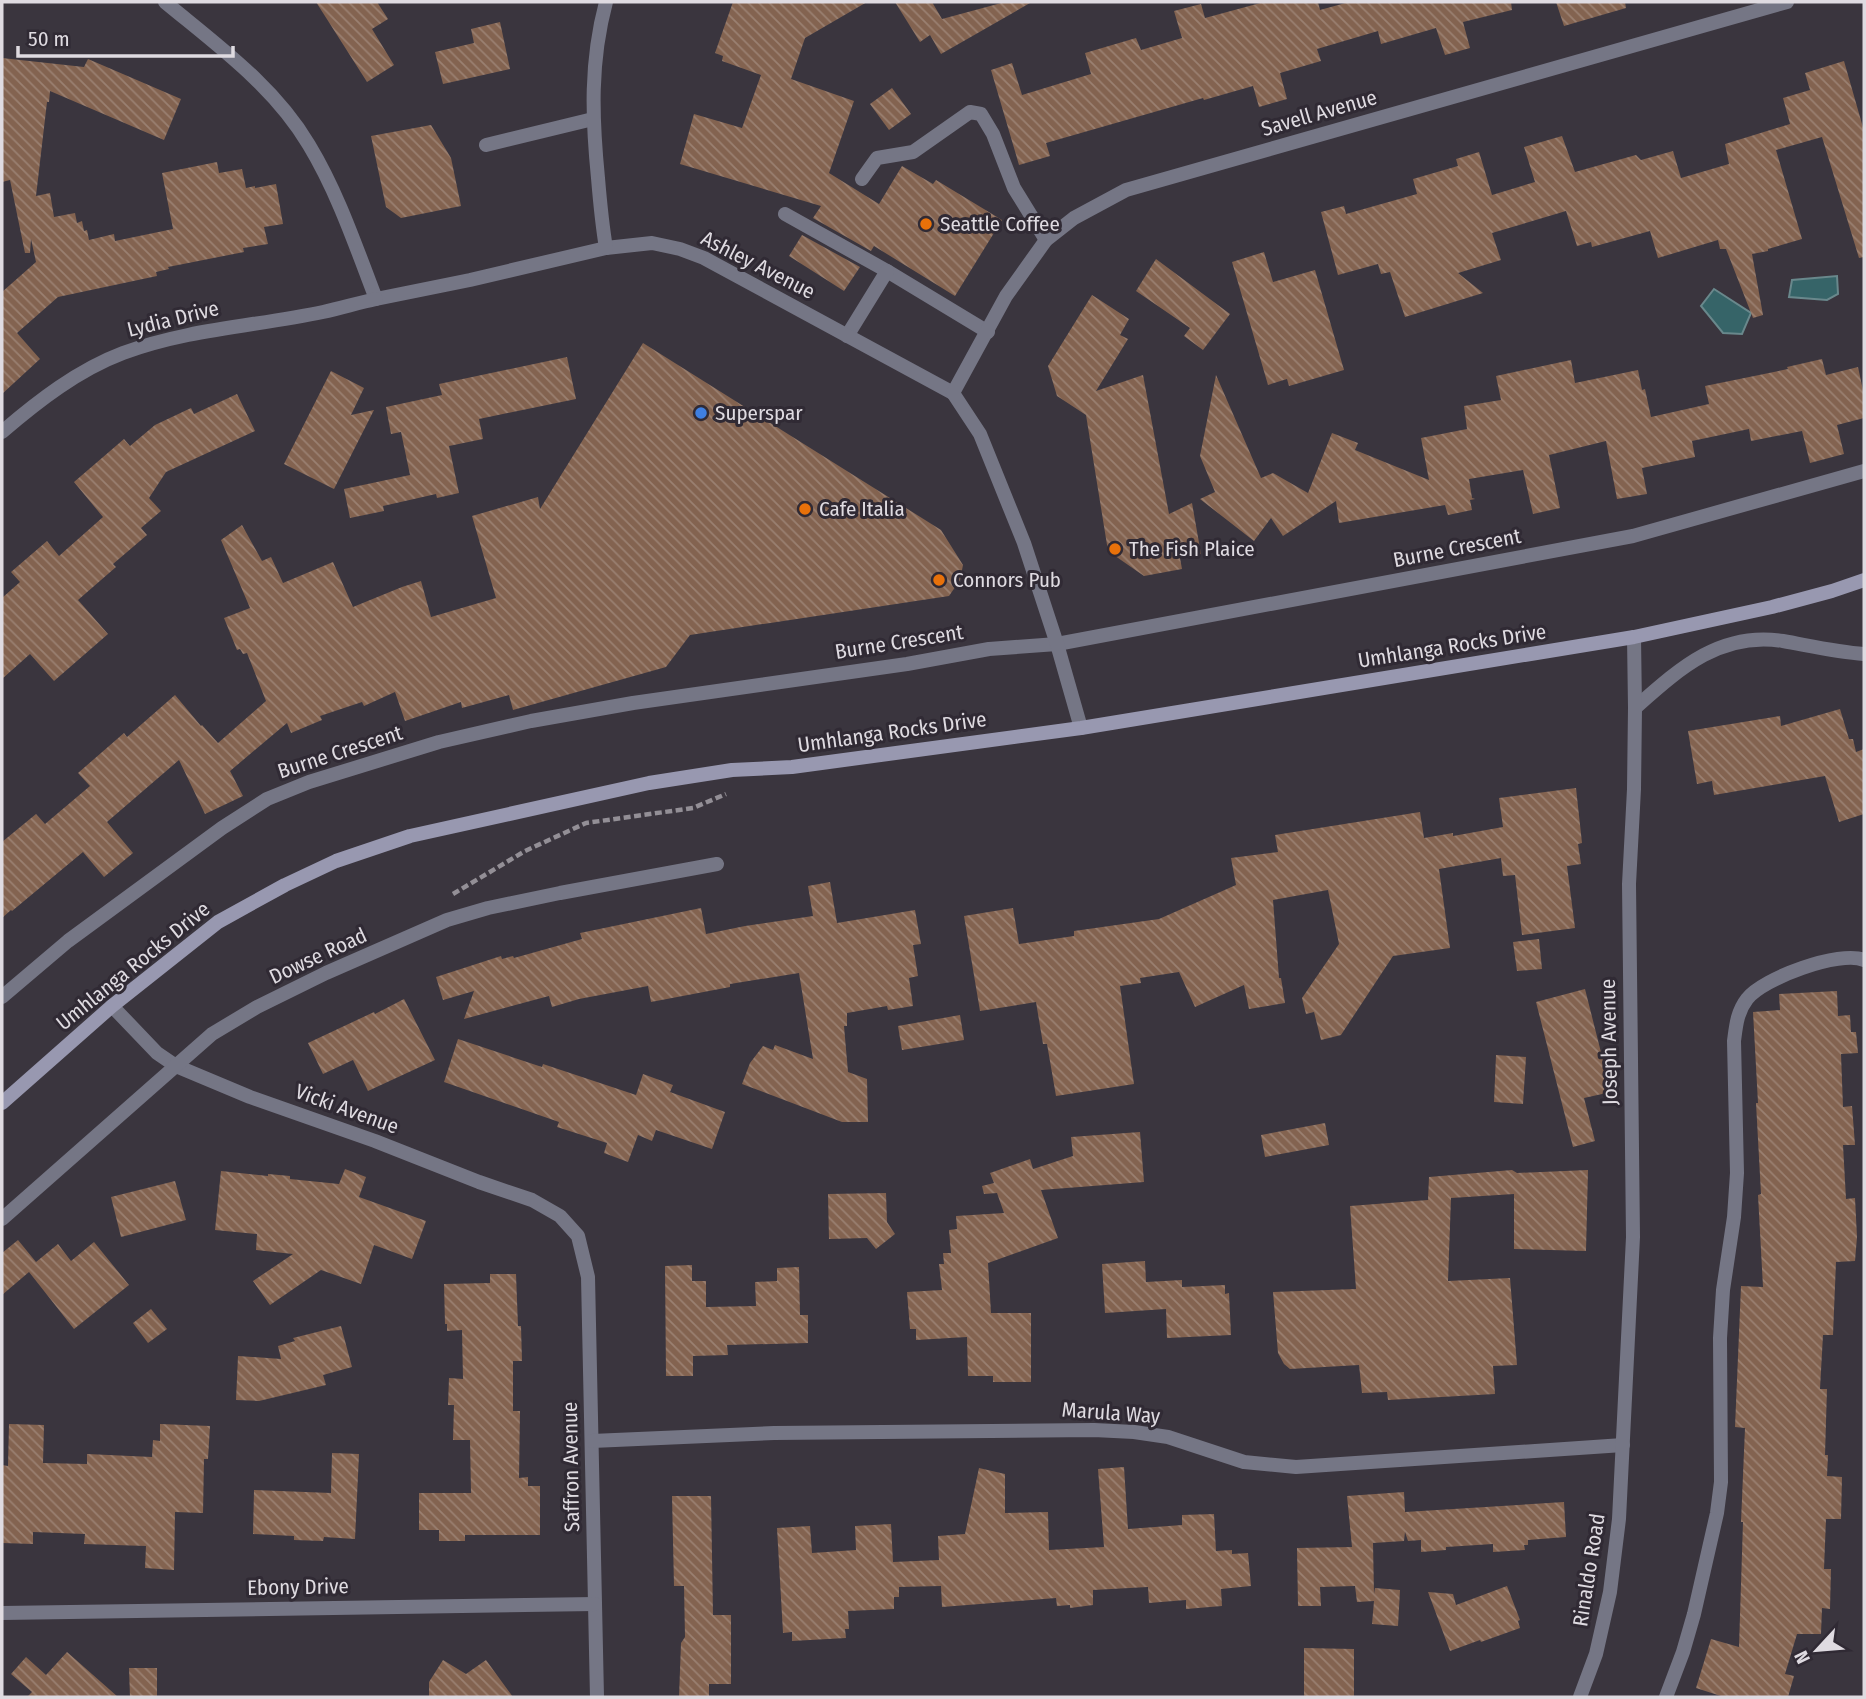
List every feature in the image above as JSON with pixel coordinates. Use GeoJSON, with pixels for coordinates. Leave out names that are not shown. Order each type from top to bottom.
{"type":"FeatureCollection","features":[{"type":"Feature","properties":{"kind":"main road","name":"Umhlanga Rocks Drive"},"geometry":{"type":"LineString","coordinates":[[2,1102],[112,1006],[218,922],[285,885],[336,861],[410,836],[649,783],[732,770],[792,767],[1082,728],[1634,637],[1772,607],[1864,580]]}},
{"type":"Feature","properties":{"kind":"street"},"geometry":{"type":"LineString","coordinates":[[165,2],[256,79],[309,144],[346,222],[376,299]]}},
{"type":"Feature","properties":{"kind":"street"},"geometry":{"type":"LineString","coordinates":[[606,2],[594,66],[593,119],[600,211],[606,248]]}},
{"type":"Feature","properties":{"kind":"street","name":"Savell Avenue"},"geometry":{"type":"LineString","coordinates":[[953,394],[1006,296],[1046,240],[1074,218],[1126,190],[1787,2]]}},
{"type":"Feature","properties":{"kind":"street"},"geometry":{"type":"LineString","coordinates":[[862,179],[877,158],[913,152],[970,112],[981,114],[993,134],[1014,188],[1046,240]]}},
{"type":"Feature","properties":{"kind":"street"},"geometry":{"type":"LineString","coordinates":[[486,145],[593,119]]}},
{"type":"Feature","properties":{"kind":"street"},"geometry":{"type":"LineString","coordinates":[[785,214],[988,332]]}},
{"type":"Feature","properties":{"kind":"street","name":"Ashley Avenue"},"geometry":{"type":"LineString","coordinates":[[376,299],[606,248],[652,243],[704,258],[953,394],[980,433],[1024,543],[1082,728]]}},
{"type":"Feature","properties":{"kind":"street"},"geometry":{"type":"LineString","coordinates":[[847,336],[887,271]]}},
{"type":"Feature","properties":{"kind":"street","name":"Lydia Drive"},"geometry":{"type":"LineString","coordinates":[[2,432],[50,394],[90,368],[121,354],[154,343],[220,328],[323,312],[376,299]]}},
{"type":"Feature","properties":{"kind":"street","name":"Burne Crescent"},"geometry":{"type":"LineString","coordinates":[[2,998],[68,942],[147,882],[267,799],[309,782],[439,742],[531,721],[744,687],[907,664],[989,649],[1057,644],[1633,536],[1864,471]]}},
{"type":"Feature","properties":{"kind":"street","name":"Joseph Avenue"},"geometry":{"type":"LineString","coordinates":[[1623,1446],[1633,1237],[1629,884],[1634,789],[1634,637]]}},
{"type":"Feature","properties":{"kind":"street"},"geometry":{"type":"LineString","coordinates":[[1635,708],[1670,677],[1720,646],[1750,640],[1781,641],[1842,653],[1864,654]]}},
{"type":"Feature","properties":{"kind":"street","name":"Dowse Road"},"geometry":{"type":"LineString","coordinates":[[2,1219],[212,1034],[257,1007],[326,973],[447,920],[560,892],[718,864]]}},
{"type":"Feature","properties":{"kind":"street"},"geometry":{"type":"LineString","coordinates":[[1666,1697],[1694,1614],[1717,1513],[1721,1482],[1720,1338],[1737,1173],[1734,1041],[1736,1023],[1740,1009],[1748,997],[1776,977],[1849,957],[1864,960]]}},
{"type":"Feature","properties":{"kind":"street","name":"Vicki Avenue"},"geometry":{"type":"LineString","coordinates":[[112,1006],[157,1053],[176,1066],[250,1097],[531,1200],[560,1216],[578,1236]]}},
{"type":"Feature","properties":{"kind":"street","name":"Saffron Avenue"},"geometry":{"type":"LineString","coordinates":[[578,1236],[588,1278],[597,1697]]}},
{"type":"Feature","properties":{"kind":"street","name":"Marula Way"},"geometry":{"type":"LineString","coordinates":[[592,1441],[774,1433],[1094,1430],[1168,1437],[1244,1462],[1296,1467],[1623,1446]]}},
{"type":"Feature","properties":{"kind":"street","name":"Rinaldo Road"},"geometry":{"type":"LineString","coordinates":[[1580,1697],[1596,1654],[1610,1592],[1619,1519],[1623,1446]]}},
{"type":"Feature","properties":{"kind":"street","name":"Ebony Drive"},"geometry":{"type":"LineString","coordinates":[[2,1613],[595,1604]]}},
{"type":"Feature","properties":{"kind":"path"},"geometry":{"type":"LineString","coordinates":[[448,897],[525,851],[586,823],[693,808],[730,792]]}},
{"type":"Feature","properties":{"kind":"water"},"geometry":{"type":"Polygon","coordinates":[[[1837,276],[1838,294],[1827,300],[1789,297],[1792,280],[1837,276]]]}},
{"type":"Feature","properties":{"kind":"water"},"geometry":{"type":"Polygon","coordinates":[[[1714,289],[1751,313],[1742,334],[1723,333],[1701,306],[1714,289]]]}},
{"type":"Feature","properties":{"kind":"building"},"geometry":{"type":"Polygon","coordinates":[[[316,2],[377,2],[388,19],[372,29],[394,65],[367,82],[316,2]]]}},
{"type":"Feature","properties":{"kind":"building"},"geometry":{"type":"Polygon","coordinates":[[[733,2],[867,2],[805,38],[791,79],[854,101],[829,173],[879,204],[902,166],[933,184],[936,180],[1002,220],[955,296],[874,246],[871,251],[813,218],[821,206],[680,164],[694,114],[742,128],[761,75],[722,61],[723,56],[715,53],[733,2]]]}},
{"type":"Feature","properties":{"kind":"building"},"geometry":{"type":"Polygon","coordinates":[[[895,2],[932,2],[942,19],[1005,2],[1030,3],[941,54],[930,35],[920,42],[895,2]]]}},
{"type":"Feature","properties":{"kind":"building"},"geometry":{"type":"Polygon","coordinates":[[[1264,2],[1318,2],[1320,10],[1349,2],[1511,2],[1512,10],[1463,22],[1470,48],[1445,55],[1436,28],[1381,44],[1378,31],[1317,49],[1321,61],[1280,73],[1287,99],[1259,107],[1253,86],[1204,100],[1203,98],[1046,143],[1050,156],[1019,165],[991,70],[1012,63],[1022,95],[1091,74],[1085,53],[1136,38],[1141,50],[1182,38],[1174,11],[1201,4],[1205,18],[1264,2]]]}},
{"type":"Feature","properties":{"kind":"building"},"geometry":{"type":"Polygon","coordinates":[[[1556,2],[1625,2],[1626,8],[1564,26],[1556,2]]]}},
{"type":"Feature","properties":{"kind":"building"},"geometry":{"type":"Polygon","coordinates":[[[500,22],[510,69],[443,84],[435,52],[474,43],[471,29],[500,22]]]}},
{"type":"Feature","properties":{"kind":"building"},"geometry":{"type":"Polygon","coordinates":[[[2,58],[84,67],[88,59],[181,99],[164,140],[50,91],[36,196],[50,193],[54,217],[75,213],[77,223],[82,221],[84,231],[87,230],[89,240],[114,234],[115,241],[173,229],[162,173],[217,162],[219,173],[242,169],[246,188],[276,184],[283,224],[264,227],[268,244],[243,248],[244,252],[168,267],[169,269],[156,272],[157,276],[58,297],[17,333],[40,359],[2,394],[2,292],[36,262],[31,239],[30,253],[25,253],[10,180],[2,182],[2,58]]]}},
{"type":"Feature","properties":{"kind":"building"},"geometry":{"type":"Polygon","coordinates":[[[1844,61],[1864,131],[1864,257],[1859,258],[1822,137],[1776,150],[1802,239],[1752,254],[1763,315],[1753,318],[1726,249],[1720,249],[1718,240],[1658,258],[1650,231],[1592,247],[1591,242],[1577,246],[1566,211],[1492,233],[1501,260],[1458,273],[1483,293],[1405,317],[1390,272],[1381,274],[1378,264],[1338,275],[1321,212],[1344,206],[1346,214],[1417,194],[1413,179],[1458,166],[1456,159],[1479,152],[1492,195],[1535,182],[1524,147],[1562,136],[1575,172],[1636,155],[1641,160],[1673,151],[1681,178],[1729,164],[1725,144],[1790,124],[1783,98],[1810,90],[1805,73],[1844,61]]]}},
{"type":"Feature","properties":{"kind":"building"},"geometry":{"type":"Polygon","coordinates":[[[892,88],[911,114],[889,130],[870,104],[892,88]]]}},
{"type":"Feature","properties":{"kind":"building"},"geometry":{"type":"Polygon","coordinates":[[[431,125],[451,158],[461,206],[401,218],[386,207],[371,136],[431,125]]]}},
{"type":"Feature","properties":{"kind":"building"},"geometry":{"type":"Polygon","coordinates":[[[802,235],[860,267],[844,291],[789,256],[802,235]]]}},
{"type":"Feature","properties":{"kind":"building"},"geometry":{"type":"Polygon","coordinates":[[[1264,252],[1273,282],[1315,270],[1344,370],[1289,386],[1287,379],[1268,385],[1232,262],[1264,252]]]}},
{"type":"Feature","properties":{"kind":"building"},"geometry":{"type":"Polygon","coordinates":[[[1156,259],[1230,314],[1203,350],[1184,336],[1190,328],[1136,291],[1156,259]]]}},
{"type":"Feature","properties":{"kind":"building"},"geometry":{"type":"Polygon","coordinates":[[[1092,295],[1129,319],[1120,335],[1128,339],[1096,391],[1143,375],[1169,514],[1192,503],[1201,554],[1180,558],[1182,569],[1144,576],[1108,551],[1086,415],[1057,396],[1048,366],[1092,295]]]}},
{"type":"Feature","properties":{"kind":"building"},"geometry":{"type":"Polygon","coordinates":[[[643,343],[941,530],[963,565],[960,580],[949,596],[690,635],[666,667],[513,710],[509,695],[462,708],[461,702],[405,721],[395,692],[364,706],[362,702],[320,716],[322,720],[291,733],[287,723],[230,771],[243,796],[205,814],[179,760],[107,822],[133,853],[104,877],[83,852],[2,918],[2,842],[36,814],[45,824],[90,786],[78,773],[124,733],[127,737],[175,695],[218,743],[266,701],[247,653],[243,654],[240,649],[237,650],[224,618],[250,608],[221,540],[242,525],[262,561],[271,557],[283,583],[333,562],[353,607],[421,581],[431,617],[496,598],[472,516],[538,497],[540,509],[643,343]]]}},
{"type":"Feature","properties":{"kind":"building"},"geometry":{"type":"Polygon","coordinates":[[[567,357],[576,399],[479,419],[483,439],[449,446],[459,493],[437,498],[436,494],[383,506],[384,511],[350,518],[344,489],[410,475],[401,432],[391,434],[386,407],[442,395],[439,384],[567,357]]]}},
{"type":"Feature","properties":{"kind":"building"},"geometry":{"type":"Polygon","coordinates":[[[1822,359],[1826,375],[1858,367],[1864,395],[1864,418],[1837,425],[1844,454],[1810,463],[1802,431],[1751,441],[1749,429],[1692,441],[1695,457],[1642,468],[1647,494],[1617,499],[1606,441],[1549,455],[1560,508],[1533,514],[1523,470],[1469,479],[1472,498],[1475,499],[1470,500],[1472,510],[1448,515],[1445,505],[1339,523],[1336,501],[1283,536],[1271,518],[1254,541],[1200,499],[1215,492],[1200,456],[1216,375],[1261,478],[1273,473],[1308,493],[1332,433],[1358,443],[1355,450],[1429,480],[1421,438],[1467,429],[1464,406],[1501,400],[1496,376],[1571,360],[1575,383],[1638,370],[1651,417],[1709,404],[1705,386],[1822,359]]]}},
{"type":"Feature","properties":{"kind":"building"},"geometry":{"type":"Polygon","coordinates":[[[331,371],[364,388],[351,415],[374,410],[334,489],[284,464],[331,371]]]}},
{"type":"Feature","properties":{"kind":"building"},"geometry":{"type":"Polygon","coordinates":[[[237,394],[255,431],[166,472],[149,498],[161,511],[141,528],[147,535],[113,564],[116,567],[78,600],[108,634],[54,681],[30,654],[2,679],[2,598],[20,582],[11,572],[47,541],[59,556],[103,517],[74,482],[124,439],[130,446],[155,425],[191,408],[194,414],[237,394]]]}},
{"type":"Feature","properties":{"kind":"building"},"geometry":{"type":"Polygon","coordinates":[[[1840,709],[1856,752],[1864,749],[1864,814],[1839,822],[1825,776],[1714,795],[1712,781],[1697,784],[1688,731],[1780,716],[1781,726],[1840,709]]]}},
{"type":"Feature","properties":{"kind":"building"},"geometry":{"type":"Polygon","coordinates":[[[1576,788],[1582,843],[1578,844],[1581,864],[1567,866],[1575,928],[1522,935],[1515,875],[1503,876],[1501,858],[1439,869],[1450,948],[1393,956],[1341,1035],[1321,1040],[1314,1012],[1306,1014],[1302,998],[1339,944],[1328,890],[1273,900],[1279,978],[1285,1003],[1249,1009],[1244,985],[1195,1007],[1179,972],[1140,978],[1141,983],[1120,986],[1134,1084],[1056,1096],[1036,1002],[980,1011],[964,916],[1013,908],[1019,944],[1074,936],[1074,931],[1159,919],[1236,885],[1231,858],[1278,852],[1275,835],[1420,812],[1424,838],[1453,833],[1453,836],[1503,827],[1499,798],[1576,788]]]}},
{"type":"Feature","properties":{"kind":"building"},"geometry":{"type":"Polygon","coordinates":[[[830,882],[837,923],[915,910],[921,944],[913,945],[918,976],[909,978],[913,1006],[888,1010],[887,1006],[847,1013],[847,1026],[844,1026],[848,1072],[867,1079],[868,1122],[842,1122],[742,1084],[750,1063],[763,1046],[773,1050],[775,1045],[813,1059],[799,973],[730,984],[730,987],[651,1002],[648,986],[552,1007],[549,996],[464,1019],[474,991],[443,1000],[436,977],[501,956],[502,959],[514,958],[582,939],[580,933],[701,908],[706,934],[813,916],[808,886],[830,882]]]}},
{"type":"Feature","properties":{"kind":"building"},"geometry":{"type":"Polygon","coordinates":[[[1539,939],[1542,969],[1517,971],[1513,942],[1539,939]]]}},
{"type":"Feature","properties":{"kind":"building"},"geometry":{"type":"Polygon","coordinates":[[[1585,989],[1611,1092],[1584,1098],[1595,1141],[1573,1147],[1536,1002],[1585,989]]]}},
{"type":"Feature","properties":{"kind":"building"},"geometry":{"type":"Polygon","coordinates":[[[1837,991],[1838,1016],[1850,1015],[1851,1032],[1856,1032],[1858,1053],[1841,1054],[1843,1107],[1852,1106],[1855,1145],[1843,1145],[1846,1199],[1855,1198],[1857,1237],[1855,1261],[1836,1262],[1833,1335],[1823,1335],[1820,1389],[1827,1389],[1827,1476],[1842,1477],[1841,1519],[1826,1519],[1824,1569],[1831,1569],[1830,1609],[1822,1608],[1821,1634],[1797,1634],[1785,1674],[1794,1676],[1788,1697],[1724,1697],[1696,1688],[1711,1639],[1739,1647],[1745,1428],[1735,1427],[1741,1286],[1763,1287],[1753,1012],[1780,1010],[1779,994],[1837,991]]]}},
{"type":"Feature","properties":{"kind":"building"},"geometry":{"type":"Polygon","coordinates":[[[404,999],[435,1060],[368,1091],[353,1060],[323,1074],[308,1043],[404,999]]]}},
{"type":"Feature","properties":{"kind":"building"},"geometry":{"type":"Polygon","coordinates":[[[960,1015],[964,1040],[902,1050],[898,1026],[960,1015]]]}},
{"type":"Feature","properties":{"kind":"building"},"geometry":{"type":"Polygon","coordinates":[[[458,1039],[636,1095],[643,1074],[673,1085],[670,1092],[725,1112],[712,1149],[656,1130],[652,1141],[638,1135],[628,1162],[604,1153],[607,1143],[557,1127],[559,1122],[444,1082],[458,1039]]]}},
{"type":"Feature","properties":{"kind":"building"},"geometry":{"type":"Polygon","coordinates":[[[1496,1055],[1526,1057],[1523,1104],[1494,1102],[1496,1055]]]}},
{"type":"Feature","properties":{"kind":"building"},"geometry":{"type":"Polygon","coordinates":[[[1325,1123],[1329,1145],[1265,1157],[1261,1135],[1325,1123]]]}},
{"type":"Feature","properties":{"kind":"building"},"geometry":{"type":"Polygon","coordinates":[[[1140,1132],[1144,1182],[1041,1190],[1058,1238],[988,1263],[991,1313],[1031,1313],[1031,1382],[993,1382],[993,1376],[968,1376],[967,1337],[916,1340],[916,1329],[910,1329],[907,1292],[942,1290],[939,1264],[944,1264],[943,1253],[951,1253],[949,1230],[957,1229],[956,1216],[1004,1213],[997,1193],[984,1194],[982,1186],[994,1183],[990,1173],[1030,1159],[1033,1169],[1073,1156],[1071,1137],[1140,1132]]]}},
{"type":"Feature","properties":{"kind":"building"},"geometry":{"type":"Polygon","coordinates":[[[345,1169],[366,1177],[359,1197],[426,1221],[412,1259],[374,1245],[361,1284],[321,1270],[270,1305],[253,1281],[293,1254],[256,1250],[257,1234],[215,1230],[221,1171],[290,1176],[290,1179],[339,1184],[345,1169]]]}},
{"type":"Feature","properties":{"kind":"building"},"geometry":{"type":"Polygon","coordinates":[[[1512,1170],[1517,1173],[1588,1170],[1586,1251],[1514,1249],[1514,1194],[1451,1198],[1448,1281],[1510,1278],[1517,1365],[1493,1366],[1495,1394],[1388,1400],[1387,1392],[1362,1393],[1359,1365],[1290,1369],[1284,1364],[1278,1353],[1273,1292],[1356,1289],[1350,1206],[1428,1200],[1429,1177],[1512,1170]]]}},
{"type":"Feature","properties":{"kind":"building"},"geometry":{"type":"Polygon","coordinates":[[[175,1181],[186,1220],[121,1237],[111,1197],[175,1181]]]}},
{"type":"Feature","properties":{"kind":"building"},"geometry":{"type":"Polygon","coordinates":[[[886,1193],[887,1222],[895,1234],[876,1249],[867,1238],[829,1239],[828,1194],[886,1193]]]}},
{"type":"Feature","properties":{"kind":"building"},"geometry":{"type":"Polygon","coordinates":[[[18,1240],[36,1262],[58,1244],[71,1261],[94,1242],[129,1285],[74,1329],[29,1272],[2,1295],[2,1253],[18,1240]]]}},
{"type":"Feature","properties":{"kind":"building"},"geometry":{"type":"Polygon","coordinates":[[[1145,1261],[1146,1282],[1182,1280],[1182,1287],[1225,1285],[1225,1294],[1229,1293],[1231,1335],[1167,1338],[1166,1309],[1105,1313],[1102,1264],[1145,1261]]]}},
{"type":"Feature","properties":{"kind":"building"},"geometry":{"type":"Polygon","coordinates":[[[692,1265],[692,1281],[706,1281],[706,1307],[756,1306],[755,1282],[777,1281],[777,1268],[799,1267],[800,1315],[808,1315],[808,1343],[727,1345],[728,1355],[693,1356],[693,1376],[666,1376],[665,1266],[692,1265]]]}},
{"type":"Feature","properties":{"kind":"building"},"geometry":{"type":"Polygon","coordinates":[[[490,1274],[516,1274],[522,1361],[513,1361],[513,1411],[520,1411],[519,1478],[528,1477],[528,1486],[540,1486],[540,1535],[465,1535],[465,1541],[439,1541],[439,1530],[419,1530],[419,1493],[471,1493],[470,1440],[453,1440],[454,1405],[448,1405],[449,1378],[463,1379],[462,1330],[447,1331],[444,1284],[490,1283],[490,1274]]]}},
{"type":"Feature","properties":{"kind":"building"},"geometry":{"type":"Polygon","coordinates":[[[151,1309],[167,1329],[148,1343],[133,1323],[151,1309]]]}},
{"type":"Feature","properties":{"kind":"building"},"geometry":{"type":"Polygon","coordinates":[[[341,1326],[352,1367],[323,1375],[326,1385],[259,1401],[236,1400],[238,1356],[281,1359],[278,1346],[295,1341],[293,1338],[341,1326]]]}},
{"type":"Feature","properties":{"kind":"building"},"geometry":{"type":"Polygon","coordinates":[[[9,1424],[44,1425],[43,1463],[87,1464],[87,1454],[152,1457],[153,1440],[160,1441],[160,1424],[210,1426],[208,1459],[204,1459],[203,1513],[175,1512],[174,1570],[145,1568],[146,1546],[84,1544],[85,1534],[33,1532],[33,1544],[2,1543],[2,1465],[8,1466],[9,1424]]]}},
{"type":"Feature","properties":{"kind":"building"},"geometry":{"type":"Polygon","coordinates":[[[332,1453],[359,1454],[355,1539],[324,1537],[323,1541],[294,1540],[294,1536],[253,1534],[254,1490],[331,1493],[332,1453]]]}},
{"type":"Feature","properties":{"kind":"building"},"geometry":{"type":"Polygon","coordinates":[[[1124,1467],[1128,1529],[1182,1525],[1182,1515],[1214,1514],[1216,1551],[1248,1553],[1251,1586],[1221,1589],[1222,1606],[1186,1609],[1186,1600],[1149,1603],[1148,1587],[1093,1590],[1093,1605],[1070,1608],[1070,1605],[1057,1606],[1056,1598],[942,1607],[941,1586],[899,1587],[899,1597],[894,1597],[894,1609],[848,1611],[849,1629],[845,1629],[846,1638],[792,1641],[792,1632],[783,1633],[777,1528],[810,1526],[812,1553],[856,1550],[855,1526],[891,1524],[893,1562],[939,1560],[938,1536],[965,1534],[979,1468],[1005,1474],[1005,1513],[1048,1512],[1049,1550],[1104,1547],[1098,1469],[1124,1467]]]}},
{"type":"Feature","properties":{"kind":"building"},"geometry":{"type":"Polygon","coordinates":[[[1404,1492],[1405,1512],[1564,1502],[1566,1537],[1528,1540],[1528,1545],[1524,1545],[1525,1550],[1493,1552],[1493,1544],[1446,1547],[1446,1550],[1421,1552],[1421,1540],[1408,1541],[1405,1532],[1404,1541],[1373,1543],[1374,1594],[1375,1588],[1400,1590],[1398,1626],[1372,1624],[1374,1601],[1357,1602],[1355,1586],[1320,1587],[1321,1606],[1298,1606],[1297,1548],[1352,1547],[1347,1496],[1404,1492]]]}},
{"type":"Feature","properties":{"kind":"building"},"geometry":{"type":"Polygon","coordinates":[[[672,1496],[711,1496],[713,1615],[731,1615],[731,1684],[709,1684],[709,1697],[679,1697],[681,1643],[685,1637],[684,1586],[674,1586],[672,1496]]]}},
{"type":"Feature","properties":{"kind":"building"},"geometry":{"type":"Polygon","coordinates":[[[1507,1586],[1520,1620],[1520,1628],[1450,1651],[1428,1592],[1453,1594],[1456,1605],[1507,1586]]]}},
{"type":"Feature","properties":{"kind":"building"},"geometry":{"type":"Polygon","coordinates":[[[1304,1648],[1354,1649],[1354,1697],[1304,1697],[1304,1648]]]}},
{"type":"Feature","properties":{"kind":"building"},"geometry":{"type":"Polygon","coordinates":[[[67,1652],[118,1697],[27,1697],[32,1692],[11,1674],[26,1657],[46,1675],[67,1652]]]}},
{"type":"Feature","properties":{"kind":"building"},"geometry":{"type":"Polygon","coordinates":[[[443,1660],[466,1674],[486,1660],[513,1697],[429,1697],[429,1682],[443,1660]]]}},
{"type":"Feature","properties":{"kind":"building"},"geometry":{"type":"Polygon","coordinates":[[[129,1668],[157,1668],[157,1697],[130,1697],[129,1668]]]}},
{"type":"Feature","properties":{"kind":"place","name":"Seattle Coffee"},"geometry":{"type":"Point","coordinates":[926,224]}},
{"type":"Feature","properties":{"kind":"place","name":"Superspar"},"geometry":{"type":"Point","coordinates":[701,413]}},
{"type":"Feature","properties":{"kind":"place","name":"Cafe Italia"},"geometry":{"type":"Point","coordinates":[805,509]}},
{"type":"Feature","properties":{"kind":"place","name":"The Fish Plaice"},"geometry":{"type":"Point","coordinates":[1115,549]}},
{"type":"Feature","properties":{"kind":"place","name":"Connors Pub"},"geometry":{"type":"Point","coordinates":[939,580]}}]}
